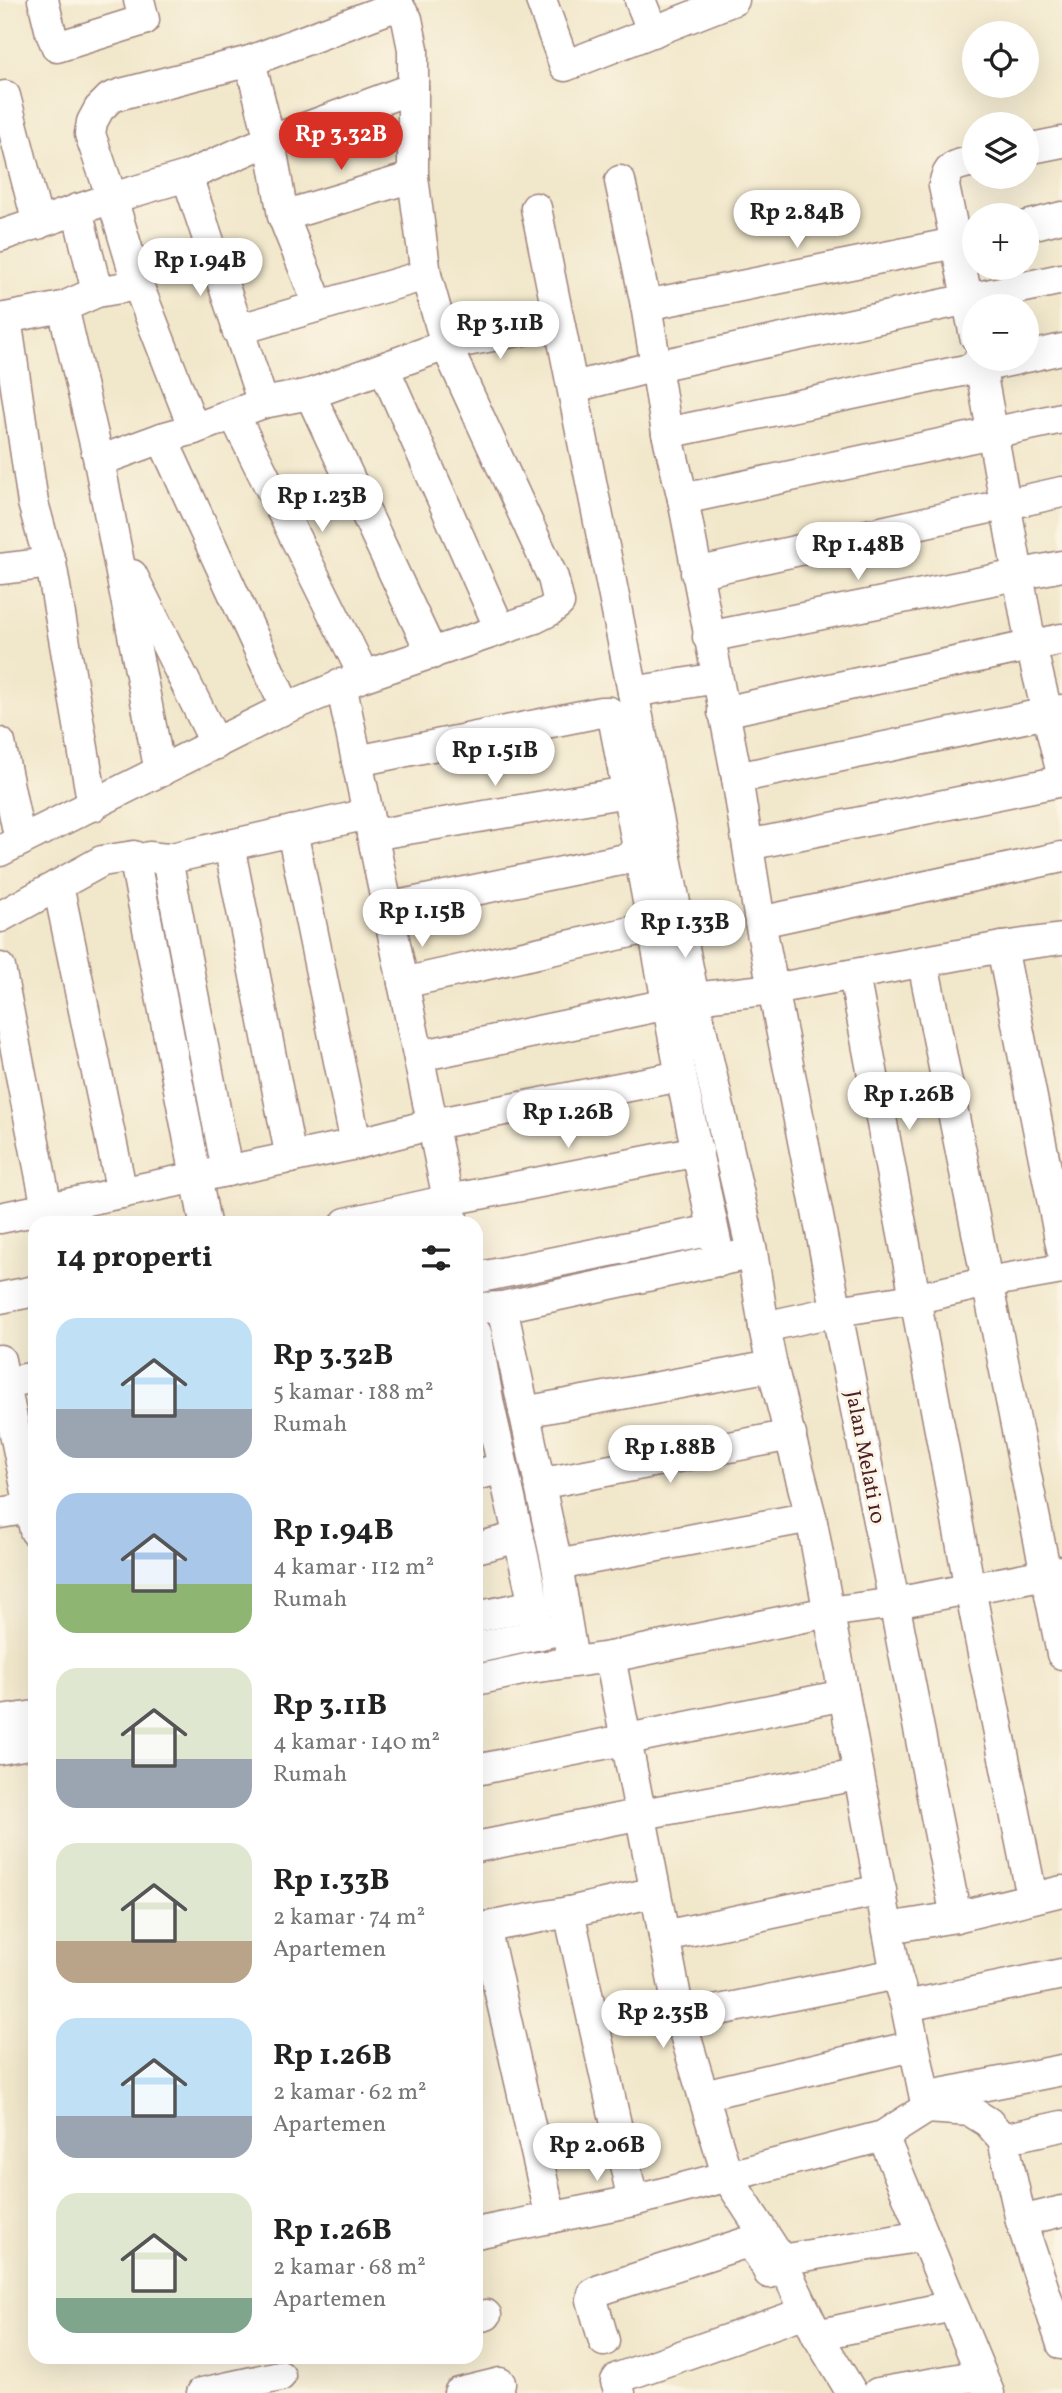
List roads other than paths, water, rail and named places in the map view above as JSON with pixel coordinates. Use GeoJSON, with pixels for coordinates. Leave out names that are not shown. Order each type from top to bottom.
{"type":"FeatureCollection","features":[{"type":"Feature","properties":{"kind":"street"},"geometry":{"type":"LineString","coordinates":[[43,0],[57,47],[144,20],[139,0]]}},
{"type":"Feature","properties":{"kind":"street"},"geometry":{"type":"LineString","coordinates":[[541,0],[565,65],[734,0]]}},
{"type":"Feature","properties":{"kind":"street"},"geometry":{"type":"LineString","coordinates":[[640,0],[653,32]]}},
{"type":"Feature","properties":{"kind":"street"},"geometry":{"type":"LineString","coordinates":[[0,743],[10,846],[286,708],[352,680],[535,618],[559,603],[553,578],[446,345],[426,275],[413,177],[413,49],[407,19],[401,10],[390,8],[250,61],[121,94],[99,109],[92,122],[90,134],[138,285],[194,429]]}},
{"type":"Feature","properties":{"kind":"street"},"geometry":{"type":"LineString","coordinates":[[250,61],[270,141],[283,216],[319,306]]}},
{"type":"Feature","properties":{"kind":"street"},"geometry":{"type":"LineString","coordinates":[[0,236],[77,209],[187,176],[270,141],[413,89]]}},
{"type":"Feature","properties":{"kind":"street"},"geometry":{"type":"LineString","coordinates":[[5,96],[38,224]]}},
{"type":"Feature","properties":{"kind":"street"},"geometry":{"type":"LineString","coordinates":[[1039,147],[1062,142]]}},
{"type":"Feature","properties":{"kind":"street"},"geometry":{"type":"LineString","coordinates":[[962,164],[947,171],[944,186],[962,232]]}},
{"type":"Feature","properties":{"kind":"street"},"geometry":{"type":"LineString","coordinates":[[187,176],[263,403]]}},
{"type":"Feature","properties":{"kind":"street"},"geometry":{"type":"LineString","coordinates":[[283,216],[413,177]]}},
{"type":"Feature","properties":{"kind":"street","name":"Jalan Melati 10"},"geometry":{"type":"LineString","coordinates":[[621,181],[646,305],[667,433],[683,499],[737,778],[760,922],[956,1917]]}},
{"type":"Feature","properties":{"kind":"street"},"geometry":{"type":"LineString","coordinates":[[536,208],[633,692],[681,1001],[681,1076],[720,1261]]}},
{"type":"Feature","properties":{"kind":"street"},"geometry":{"type":"LineString","coordinates":[[77,209],[97,292]]}},
{"type":"Feature","properties":{"kind":"street"},"geometry":{"type":"LineString","coordinates":[[1039,223],[1062,217]]}},
{"type":"Feature","properties":{"kind":"street"},"geometry":{"type":"LineString","coordinates":[[646,305],[962,243]]}},
{"type":"Feature","properties":{"kind":"street"},"geometry":{"type":"LineString","coordinates":[[237,330],[426,275]]}},
{"type":"Feature","properties":{"kind":"street"},"geometry":{"type":"LineString","coordinates":[[987,294],[1062,279]]}},
{"type":"Feature","properties":{"kind":"street"},"geometry":{"type":"LineString","coordinates":[[93,806],[51,563],[42,541],[33,503],[3,318],[62,307],[97,292],[138,285]]}},
{"type":"Feature","properties":{"kind":"street"},"geometry":{"type":"LineString","coordinates":[[574,387],[656,366],[962,299]]}},
{"type":"Feature","properties":{"kind":"street"},"geometry":{"type":"LineString","coordinates":[[62,307],[99,461],[160,772]]}},
{"type":"Feature","properties":{"kind":"street"},"geometry":{"type":"LineString","coordinates":[[99,461],[263,403],[310,394],[446,345],[544,326],[560,326]]}},
{"type":"Feature","properties":{"kind":"street"},"geometry":{"type":"LineString","coordinates":[[1039,354],[1062,349]]}},
{"type":"Feature","properties":{"kind":"street"},"geometry":{"type":"LineString","coordinates":[[667,433],[962,367]]}},
{"type":"Feature","properties":{"kind":"street"},"geometry":{"type":"LineString","coordinates":[[384,368],[500,629]]}},
{"type":"Feature","properties":{"kind":"street"},"geometry":{"type":"LineString","coordinates":[[981,371],[1031,646],[1054,711],[1062,774]]}},
{"type":"Feature","properties":{"kind":"street"},"geometry":{"type":"LineString","coordinates":[[310,394],[432,654]]}},
{"type":"Feature","properties":{"kind":"street"},"geometry":{"type":"LineString","coordinates":[[234,415],[352,680],[357,761],[451,1211]]}},
{"type":"Feature","properties":{"kind":"street"},"geometry":{"type":"LineString","coordinates":[[683,499],[1062,418]]}},
{"type":"Feature","properties":{"kind":"street"},"geometry":{"type":"LineString","coordinates":[[162,438],[286,708]]}},
{"type":"Feature","properties":{"kind":"street"},"geometry":{"type":"LineString","coordinates":[[696,573],[1062,492]]}},
{"type":"Feature","properties":{"kind":"street"},"geometry":{"type":"LineString","coordinates":[[114,539],[216,744]]}},
{"type":"Feature","properties":{"kind":"street"},"geometry":{"type":"LineString","coordinates":[[0,569],[51,563]]}},
{"type":"Feature","properties":{"kind":"street"},"geometry":{"type":"LineString","coordinates":[[708,637],[1062,566]]}},
{"type":"Feature","properties":{"kind":"street"},"geometry":{"type":"LineString","coordinates":[[723,712],[1062,639]]}},
{"type":"Feature","properties":{"kind":"street"},"geometry":{"type":"LineString","coordinates":[[633,692],[717,678]]}},
{"type":"Feature","properties":{"kind":"street"},"geometry":{"type":"LineString","coordinates":[[737,778],[1054,711]]}},
{"type":"Feature","properties":{"kind":"street"},"geometry":{"type":"LineString","coordinates":[[357,761],[609,712],[613,716],[653,927],[681,1001],[752,1252],[772,1366],[811,1517],[896,1974],[926,2103]]}},
{"type":"Feature","properties":{"kind":"street"},"geometry":{"type":"LineString","coordinates":[[748,845],[1062,781]]}},
{"type":"Feature","properties":{"kind":"street"},"geometry":{"type":"LineString","coordinates":[[0,917],[112,858],[134,856],[167,859],[292,831],[627,792]]}},
{"type":"Feature","properties":{"kind":"street"},"geometry":{"type":"LineString","coordinates":[[292,831],[356,1144]]}},
{"type":"Feature","properties":{"kind":"street"},"geometry":{"type":"LineString","coordinates":[[229,845],[291,1158]]}},
{"type":"Feature","properties":{"kind":"street"},"geometry":{"type":"LineString","coordinates":[[134,856],[204,1216]]}},
{"type":"Feature","properties":{"kind":"street"},"geometry":{"type":"LineString","coordinates":[[387,908],[640,856]]}},
{"type":"Feature","properties":{"kind":"street"},"geometry":{"type":"LineString","coordinates":[[760,922],[1062,857]]}},
{"type":"Feature","properties":{"kind":"street"},"geometry":{"type":"LineString","coordinates":[[167,859],[227,1171]]}},
{"type":"Feature","properties":{"kind":"street"},"geometry":{"type":"LineString","coordinates":[[58,885],[122,1192]]}},
{"type":"Feature","properties":{"kind":"street"},"geometry":{"type":"LineString","coordinates":[[403,983],[653,927]]}},
{"type":"Feature","properties":{"kind":"street"},"geometry":{"type":"LineString","coordinates":[[419,1056],[681,1001],[773,989],[1002,947],[1062,939]]}},
{"type":"Feature","properties":{"kind":"street"},"geometry":{"type":"LineString","coordinates":[[1002,947],[1062,1249]]}},
{"type":"Feature","properties":{"kind":"street"},"geometry":{"type":"LineString","coordinates":[[923,963],[988,1282],[1054,1572],[1062,1654]]}},
{"type":"Feature","properties":{"kind":"street"},"geometry":{"type":"LineString","coordinates":[[0,968],[47,1208]]}},
{"type":"Feature","properties":{"kind":"street"},"geometry":{"type":"LineString","coordinates":[[854,975],[914,1299],[1032,1897]]}},
{"type":"Feature","properties":{"kind":"street"},"geometry":{"type":"LineString","coordinates":[[0,1218],[356,1144],[433,1124],[681,1076]]}},
{"type":"Feature","properties":{"kind":"street"},"geometry":{"type":"LineString","coordinates":[[407,1216],[451,1211],[698,1151]]}},
{"type":"Feature","properties":{"kind":"street"},"geometry":{"type":"LineString","coordinates":[[483,1277],[713,1230]]}},
{"type":"Feature","properties":{"kind":"street"},"geometry":{"type":"LineString","coordinates":[[573,1661],[524,1412],[489,1307],[720,1261],[752,1252]]}},
{"type":"Feature","properties":{"kind":"street"},"geometry":{"type":"LineString","coordinates":[[764,1327],[1062,1269]]}},
{"type":"Feature","properties":{"kind":"street"},"geometry":{"type":"LineString","coordinates":[[0,1298],[28,1292]]}},
{"type":"Feature","properties":{"kind":"street"},"geometry":{"type":"LineString","coordinates":[[524,1412],[772,1366]]}},
{"type":"Feature","properties":{"kind":"street"},"geometry":{"type":"LineString","coordinates":[[28,1376],[3,1371],[28,1494]]}},
{"type":"Feature","properties":{"kind":"street"},"geometry":{"type":"LineString","coordinates":[[483,1407],[490,1472],[519,1537],[538,1635]]}},
{"type":"Feature","properties":{"kind":"street"},"geometry":{"type":"LineString","coordinates":[[539,1485],[791,1435]]}},
{"type":"Feature","properties":{"kind":"street"},"geometry":{"type":"LineString","coordinates":[[0,1513],[28,1518]]}},
{"type":"Feature","properties":{"kind":"street"},"geometry":{"type":"LineString","coordinates":[[556,1564],[811,1517]]}},
{"type":"Feature","properties":{"kind":"street"},"geometry":{"type":"LineString","coordinates":[[483,1546],[519,1537]]}},
{"type":"Feature","properties":{"kind":"street"},"geometry":{"type":"LineString","coordinates":[[568,1627],[486,1646],[489,1677],[610,1657],[828,1612],[895,1603],[1054,1572]]}},
{"type":"Feature","properties":{"kind":"street"},"geometry":{"type":"LineString","coordinates":[[483,1616],[534,1605]]}},
{"type":"Feature","properties":{"kind":"street"},"geometry":{"type":"LineString","coordinates":[[610,1657],[680,2018],[728,2178],[780,2260],[817,2335],[852,2393]]}},
{"type":"Feature","properties":{"kind":"street"},"geometry":{"type":"LineString","coordinates":[[483,1769],[844,1695]]}},
{"type":"Feature","properties":{"kind":"street"},"geometry":{"type":"LineString","coordinates":[[0,1721],[28,1717]]}},
{"type":"Feature","properties":{"kind":"street"},"geometry":{"type":"LineString","coordinates":[[0,1749],[28,1744]]}},
{"type":"Feature","properties":{"kind":"street"},"geometry":{"type":"LineString","coordinates":[[483,1846],[858,1775]]}},
{"type":"Feature","properties":{"kind":"street"},"geometry":{"type":"LineString","coordinates":[[664,1936],[881,1890]]}},
{"type":"Feature","properties":{"kind":"street"},"geometry":{"type":"LineString","coordinates":[[888,1928],[956,1917],[1062,1891]]}},
{"type":"Feature","properties":{"kind":"street"},"geometry":{"type":"LineString","coordinates":[[483,1927],[569,1912],[655,1892]]}},
{"type":"Feature","properties":{"kind":"street"},"geometry":{"type":"LineString","coordinates":[[569,1912],[633,2201]]}},
{"type":"Feature","properties":{"kind":"street"},"geometry":{"type":"LineString","coordinates":[[483,1940],[551,2218]]}},
{"type":"Feature","properties":{"kind":"street"},"geometry":{"type":"LineString","coordinates":[[680,2018],[896,1974]]}},
{"type":"Feature","properties":{"kind":"street"},"geometry":{"type":"LineString","coordinates":[[905,2006],[1062,1974]]}},
{"type":"Feature","properties":{"kind":"street"},"geometry":{"type":"LineString","coordinates":[[703,2095],[913,2046]]}},
{"type":"Feature","properties":{"kind":"street"},"geometry":{"type":"LineString","coordinates":[[483,2232],[633,2201],[883,2136],[926,2103],[1062,2070]]}},
{"type":"Feature","properties":{"kind":"street"},"geometry":{"type":"LineString","coordinates":[[926,2103],[970,2112],[988,2122],[1003,2139],[1021,2221],[1054,2294],[1062,2344]]}},
{"type":"Feature","properties":{"kind":"street"},"geometry":{"type":"LineString","coordinates":[[1003,2139],[1062,2126]]}},
{"type":"Feature","properties":{"kind":"street"},"geometry":{"type":"LineString","coordinates":[[877,2393],[985,2384],[883,2136]]}},
{"type":"Feature","properties":{"kind":"street"},"geometry":{"type":"LineString","coordinates":[[1021,2221],[1062,2211]]}},
{"type":"Feature","properties":{"kind":"street"},"geometry":{"type":"LineString","coordinates":[[780,2260],[922,2236]]}},
{"type":"Feature","properties":{"kind":"street"},"geometry":{"type":"LineString","coordinates":[[604,2340],[592,2301],[593,2294],[745,2243],[760,2255],[830,2393]]}},
{"type":"Feature","properties":{"kind":"street"},"geometry":{"type":"LineString","coordinates":[[817,2335],[952,2306]]}},
{"type":"Feature","properties":{"kind":"street"},"geometry":{"type":"LineString","coordinates":[[620,2393],[616,2381],[618,2378],[792,2317]]}},
{"type":"Feature","properties":{"kind":"street"},"geometry":{"type":"LineString","coordinates":[[202,2393],[280,2369]]}},
{"type":"Feature","properties":{"kind":"street"},"geometry":{"type":"LineString","coordinates":[[459,2393],[500,2383]]}}]}
